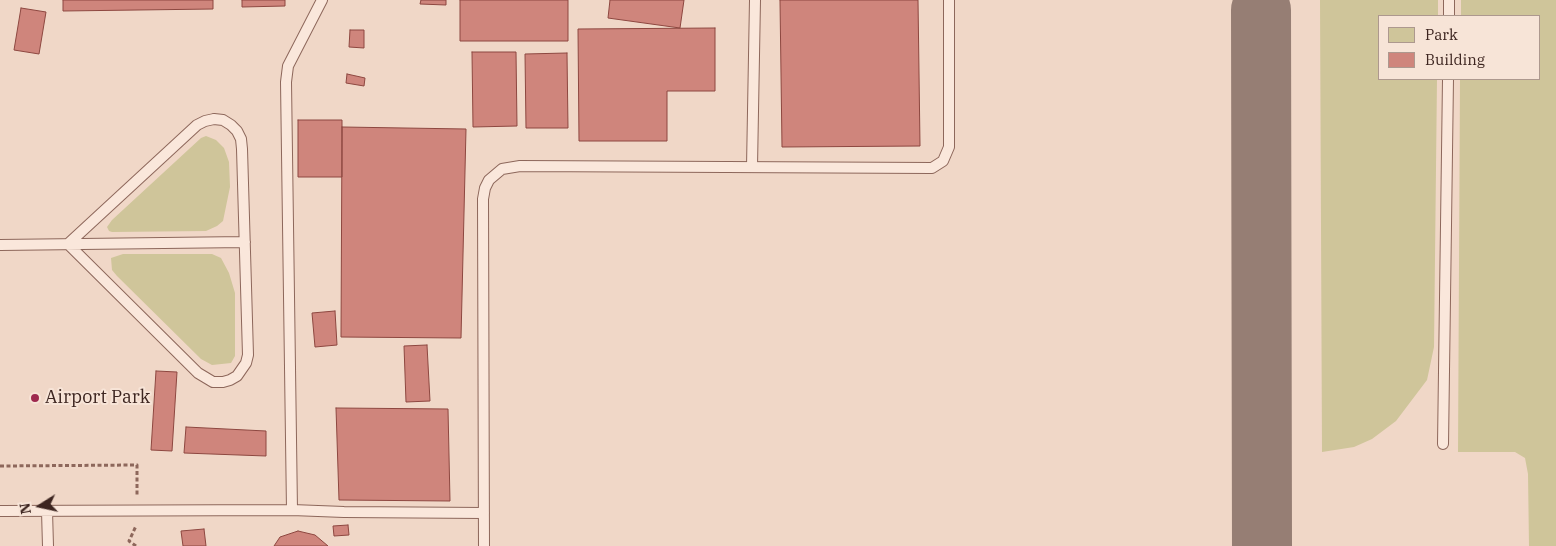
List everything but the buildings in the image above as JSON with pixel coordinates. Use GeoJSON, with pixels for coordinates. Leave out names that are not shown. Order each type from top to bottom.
{"type":"FeatureCollection","features":[{"type":"Feature","properties":{"kind":"lane"},"geometry":{"type":"LineString","coordinates":[[292,510],[286,82],[288,66],[322,0]]}},
{"type":"Feature","properties":{"kind":"lane"},"geometry":{"type":"LineString","coordinates":[[752,167],[755,0]]}},
{"type":"Feature","properties":{"kind":"lane"},"geometry":{"type":"LineString","coordinates":[[484,546],[483,199],[489,180],[502,169],[520,166],[932,168],[943,162],[949,147],[949,0]]}},
{"type":"Feature","properties":{"kind":"lane"},"geometry":{"type":"LineString","coordinates":[[1449,0],[1449,15]]}},
{"type":"Feature","properties":{"kind":"lane"},"geometry":{"type":"LineString","coordinates":[[1443,444],[1448,80]]}},
{"type":"Feature","properties":{"kind":"lane"},"geometry":{"type":"LineString","coordinates":[[214,119],[223,120],[231,125],[241,139],[248,355],[246,363],[237,376],[223,382],[214,382],[198,373],[68,244],[197,125],[214,119]]}},
{"type":"Feature","properties":{"kind":"lane"},"geometry":{"type":"LineString","coordinates":[[0,245],[245,242]]}},
{"type":"Feature","properties":{"kind":"lane"},"geometry":{"type":"LineString","coordinates":[[0,511],[292,510],[484,514]]}},
{"type":"Feature","properties":{"kind":"lane"},"geometry":{"type":"LineString","coordinates":[[47,511],[48,546]]}},
{"type":"Feature","properties":{"kind":"path"},"geometry":{"type":"LineString","coordinates":[[0,466],[137,465],[138,511],[136,528],[129,541],[136,546]]}},
{"type":"Feature","properties":{"kind":"green space"},"geometry":{"type":"Polygon","coordinates":[[[1320,0],[1438,0],[1438,15],[1378,15],[1378,80],[1437,80],[1434,347],[1427,380],[1396,421],[1372,439],[1354,447],[1322,452],[1320,0]]]}},
{"type":"Feature","properties":{"kind":"green space"},"geometry":{"type":"Polygon","coordinates":[[[1461,0],[1556,0],[1556,546],[1529,546],[1528,474],[1525,458],[1515,452],[1458,452],[1460,80],[1541,80],[1541,15],[1461,15],[1461,0]]]}},
{"type":"Feature","properties":{"kind":"green space"},"geometry":{"type":"Polygon","coordinates":[[[206,136],[216,140],[224,148],[229,162],[230,187],[223,221],[206,231],[109,231],[107,227],[112,220],[201,138],[206,136]]]}},
{"type":"Feature","properties":{"kind":"green space"},"geometry":{"type":"Polygon","coordinates":[[[123,254],[212,254],[221,258],[229,273],[235,293],[235,356],[231,363],[212,365],[201,359],[117,276],[112,270],[111,258],[123,254]]]}},
{"type":"Feature","properties":{"kind":"taxiway"},"geometry":{"type":"LineString","coordinates":[[1261,10],[1262,546]]}},
{"type":"Feature","properties":{"kind":"place","name":"Airport Park"},"geometry":{"type":"Point","coordinates":[35,398]}}]}
